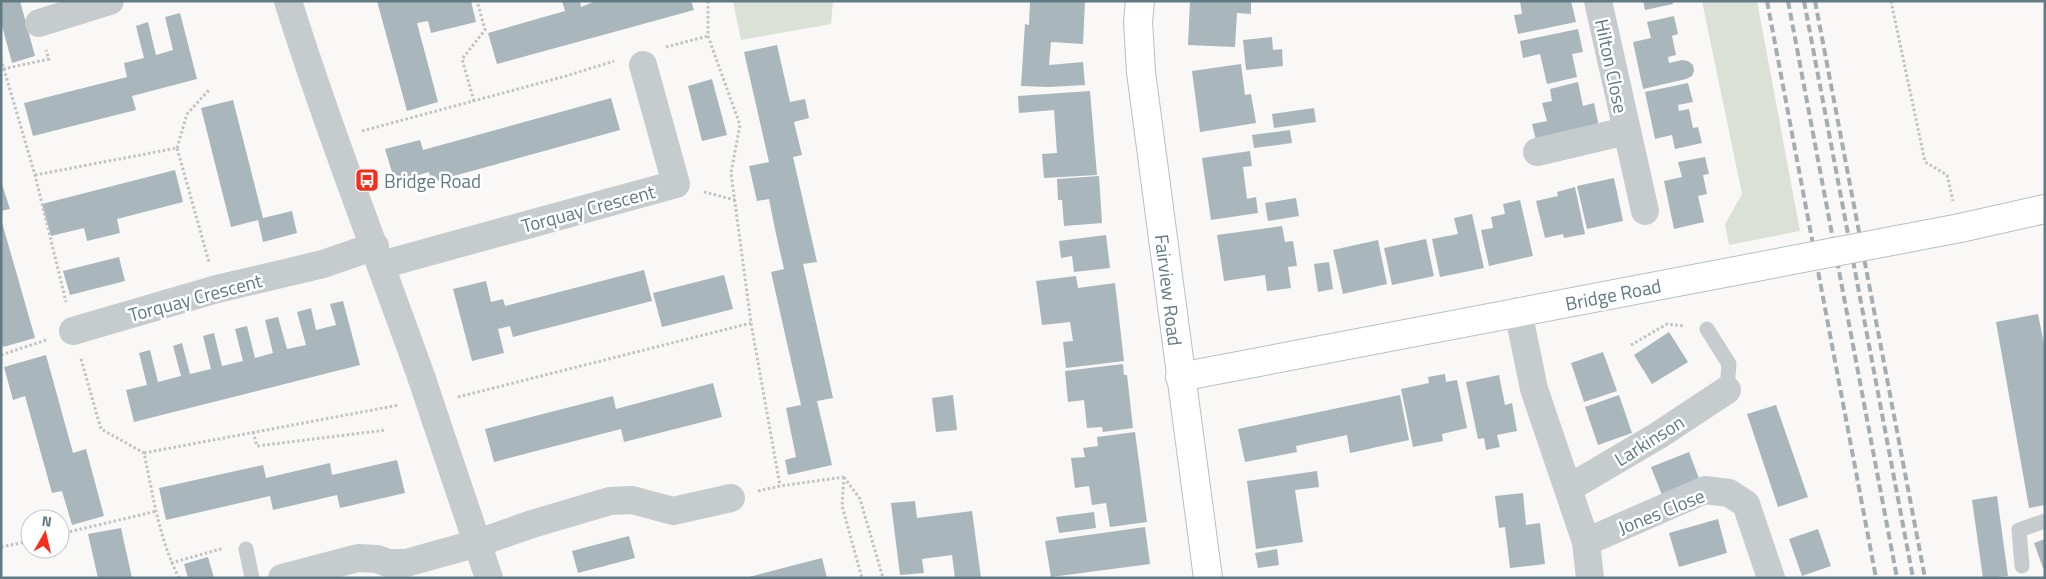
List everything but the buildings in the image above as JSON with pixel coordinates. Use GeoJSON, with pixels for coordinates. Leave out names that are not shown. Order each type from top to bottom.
{"type":"FeatureCollection","features":[{"type":"Feature","properties":{"kind":"street"},"geometry":{"type":"LineString","coordinates":[[39,23],[110,1]]}},
{"type":"Feature","properties":{"kind":"street"},"geometry":{"type":"LineString","coordinates":[[288,1],[315,87],[336,138],[422,378],[489,578]]}},
{"type":"Feature","properties":{"kind":"street","name":"Fairview Road"},"geometry":{"type":"LineString","coordinates":[[1140,1],[1138,22],[1141,72],[1208,578]]}},
{"type":"Feature","properties":{"kind":"street","name":"Hilton Close"},"geometry":{"type":"LineString","coordinates":[[1598,1],[1645,210]]}},
{"type":"Feature","properties":{"kind":"street","name":"Torquay Crescent"},"geometry":{"type":"LineString","coordinates":[[73,331],[217,289],[323,264],[378,255],[676,184],[642,59]]}},
{"type":"Feature","properties":{"kind":"street","name":"Hilton Close"},"geometry":{"type":"LineString","coordinates":[[1537,152],[1626,132]]}},
{"type":"Feature","properties":{"kind":"street","name":"Bridge Road"},"geometry":{"type":"LineString","coordinates":[[1180,377],[1960,228],[2045,209]]}},
{"type":"Feature","properties":{"kind":"street"},"geometry":{"type":"LineString","coordinates":[[1518,312],[1534,389],[1586,542],[1590,578]]}},
{"type":"Feature","properties":{"kind":"street","name":"Larkinson"},"geometry":{"type":"LineString","coordinates":[[1568,488],[1659,435],[1727,390]]}},
{"type":"Feature","properties":{"kind":"street","name":"Jones Close"},"geometry":{"type":"LineString","coordinates":[[1586,542],[1705,490],[1729,493],[1746,504],[1771,578]]}},
{"type":"Feature","properties":{"kind":"street"},"geometry":{"type":"LineString","coordinates":[[282,578],[358,558],[377,559],[388,563],[406,563],[478,543],[532,524],[610,501],[632,500],[673,511],[731,498]]}},
{"type":"Feature","properties":{"kind":"lane"},"geometry":{"type":"LineString","coordinates":[[1707,329],[1729,364],[1727,390]]}},
{"type":"Feature","properties":{"kind":"lane"},"geometry":{"type":"LineString","coordinates":[[2022,566],[2019,530],[2045,521]]}},
{"type":"Feature","properties":{"kind":"lane"},"geometry":{"type":"LineString","coordinates":[[246,549],[252,578]]}},
{"type":"Feature","properties":{"kind":"path"},"geometry":{"type":"LineString","coordinates":[[474,101],[462,59],[485,30],[477,1]]}},
{"type":"Feature","properties":{"kind":"path"},"geometry":{"type":"LineString","coordinates":[[708,1],[708,36],[740,125],[731,172],[751,323],[780,486],[844,477]]}},
{"type":"Feature","properties":{"kind":"path"},"geometry":{"type":"LineString","coordinates":[[1891,1],[1925,162],[1947,174]]}},
{"type":"Feature","properties":{"kind":"path"},"geometry":{"type":"LineString","coordinates":[[336,138],[566,76],[642,59],[708,36]]}},
{"type":"Feature","properties":{"kind":"path"},"geometry":{"type":"LineString","coordinates":[[209,90],[186,114],[177,148],[217,289]]}},
{"type":"Feature","properties":{"kind":"path"},"geometry":{"type":"LineString","coordinates":[[35,176],[177,148]]}},
{"type":"Feature","properties":{"kind":"path"},"geometry":{"type":"LineString","coordinates":[[455,398],[751,323]]}},
{"type":"Feature","properties":{"kind":"path"},"geometry":{"type":"LineString","coordinates":[[1632,345],[1667,324],[1707,329]]}},
{"type":"Feature","properties":{"kind":"path"},"geometry":{"type":"LineString","coordinates":[[1,356],[73,331]]}},
{"type":"Feature","properties":{"kind":"path"},"geometry":{"type":"LineString","coordinates":[[144,453],[401,405]]}},
{"type":"Feature","properties":{"kind":"path"},"geometry":{"type":"LineString","coordinates":[[253,432],[257,446],[386,430]]}},
{"type":"Feature","properties":{"kind":"path"},"geometry":{"type":"LineString","coordinates":[[844,477],[842,506],[862,578]]}},
{"type":"Feature","properties":{"kind":"path"},"geometry":{"type":"LineString","coordinates":[[844,477],[860,499],[883,578]]}},
{"type":"Feature","properties":{"kind":"path"},"geometry":{"type":"LineString","coordinates":[[70,532],[157,511]]}},
{"type":"Feature","properties":{"kind":"path"},"geometry":{"type":"LineString","coordinates":[[1,547],[20,543]]}},
{"type":"Feature","properties":{"kind":"path"},"geometry":{"type":"LineString","coordinates":[[171,563],[232,546],[246,549]]}},
{"type":"Feature","properties":{"kind":"shaded area"},"geometry":{"type":"Polygon","coordinates":[[[733,1],[833,1],[831,24],[741,40],[733,1]]]}},
{"type":"Feature","properties":{"kind":"shaded area"},"geometry":{"type":"Polygon","coordinates":[[[1702,1],[1757,1],[1800,231],[1729,245],[1725,224],[1742,194],[1702,1]]]}},
{"type":"Feature","properties":{"kind":"railway"},"geometry":{"type":"LineString","coordinates":[[1767,1],[1876,578]]}},
{"type":"Feature","properties":{"kind":"railway"},"geometry":{"type":"LineString","coordinates":[[1788,1],[1897,578]]}},
{"type":"Feature","properties":{"kind":"railway"},"geometry":{"type":"LineString","coordinates":[[1804,1],[1913,578]]}},
{"type":"Feature","properties":{"kind":"railway"},"geometry":{"type":"LineString","coordinates":[[1815,1],[1925,578]]}},
{"type":"Feature","properties":{"kind":"place","name":"Bridge Road"},"geometry":{"type":"Point","coordinates":[367,180]}}]}
